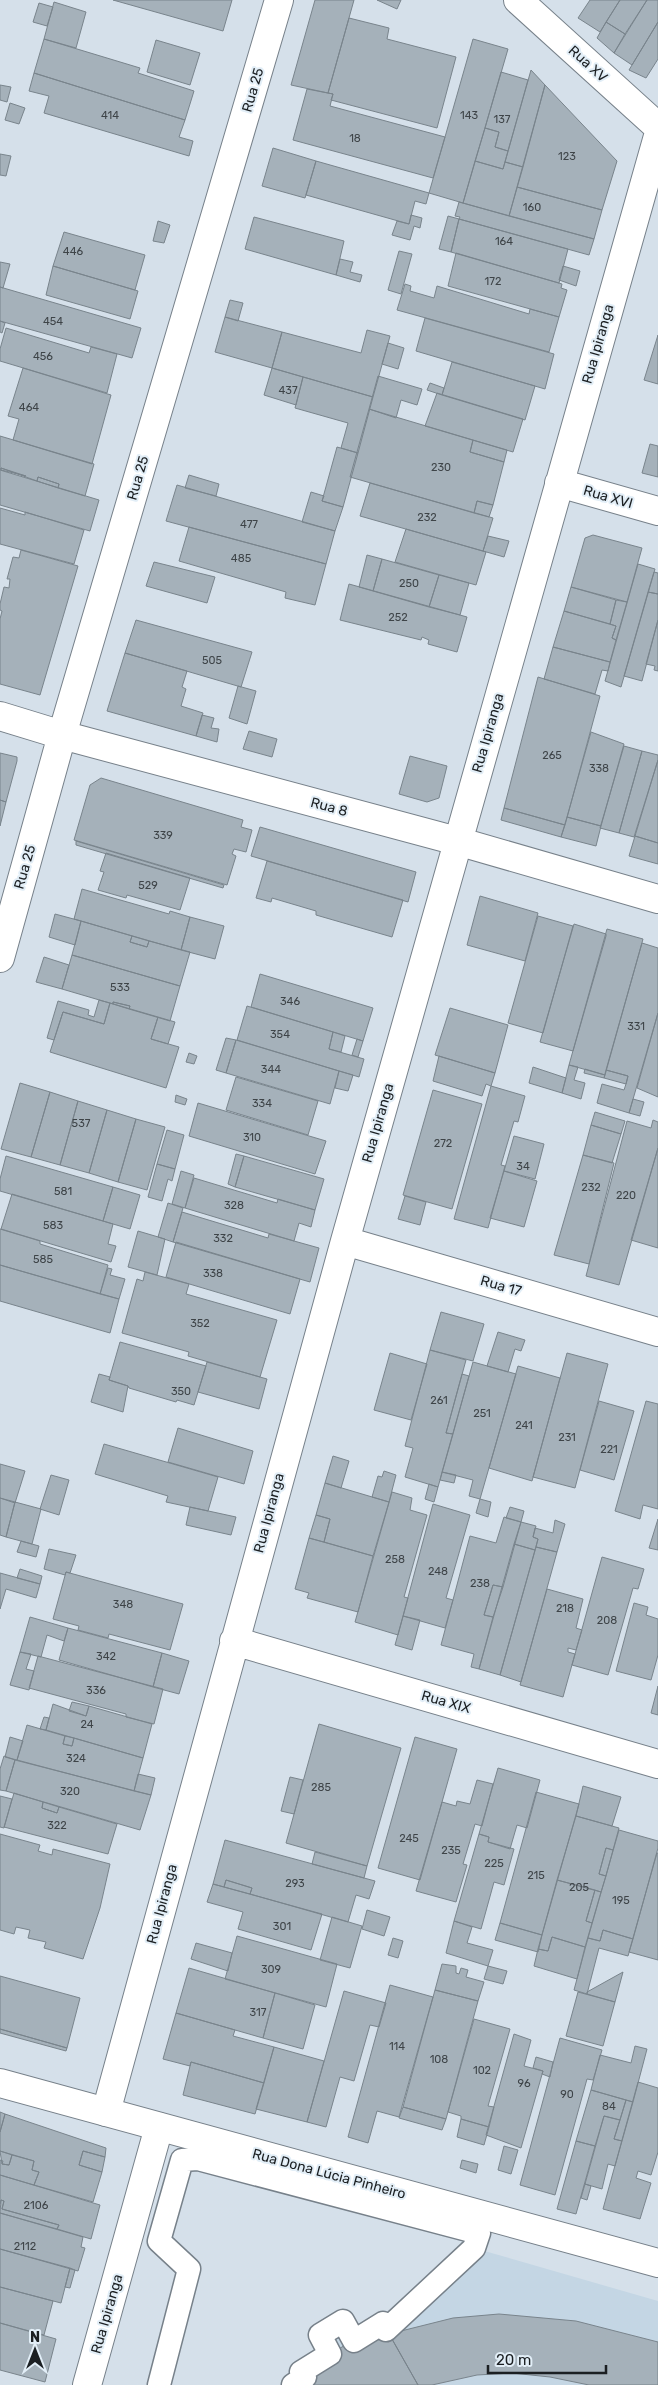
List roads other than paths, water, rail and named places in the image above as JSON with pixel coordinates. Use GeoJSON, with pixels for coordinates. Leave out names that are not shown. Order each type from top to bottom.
{"type":"FeatureCollection","features":[{"type":"Feature","properties":{"kind":"street","name":"Rua 25"},"geometry":{"type":"LineString","coordinates":[[0,958],[62,735],[280,0]]}},
{"type":"Feature","properties":{"kind":"street","name":"Rua XV"},"geometry":{"type":"LineString","coordinates":[[518,0],[658,127]]}},
{"type":"Feature","properties":{"kind":"street","name":"Rua Ipiranga"},"geometry":{"type":"LineString","coordinates":[[106,2112],[344,1241],[658,136]]}},
{"type":"Feature","properties":{"kind":"street","name":"Rua XVI"},"geometry":{"type":"LineString","coordinates":[[559,482],[658,512]]}},
{"type":"Feature","properties":{"kind":"street","name":"Rua 8"},"geometry":{"type":"LineString","coordinates":[[0,716],[62,735],[458,841],[658,899]]}},
{"type":"Feature","properties":{"kind":"street","name":"Rua 17"},"geometry":{"type":"LineString","coordinates":[[344,1241],[658,1332]]}},
{"type":"Feature","properties":{"kind":"street","name":"Rua XIX"},"geometry":{"type":"LineString","coordinates":[[234,1641],[658,1764]]}},
{"type":"Feature","properties":{"kind":"street","name":"Rua Dona Lúcia Pinheiro"},"geometry":{"type":"LineString","coordinates":[[0,2083],[658,2263]]}},
{"type":"Feature","properties":{"kind":"street","name":"Rua Ipiranga"},"geometry":{"type":"LineString","coordinates":[[87,2385],[159,2127]]}},
{"type":"Feature","properties":{"kind":"street"},"geometry":{"type":"LineString","coordinates":[[159,2385],[189,2269],[159,2241],[182,2160],[198,2159],[479,2233],[474,2248],[386,2330],[383,2323],[354,2341],[343,2321],[320,2335],[330,2354],[302,2372],[305,2377],[294,2385]]}}]}
